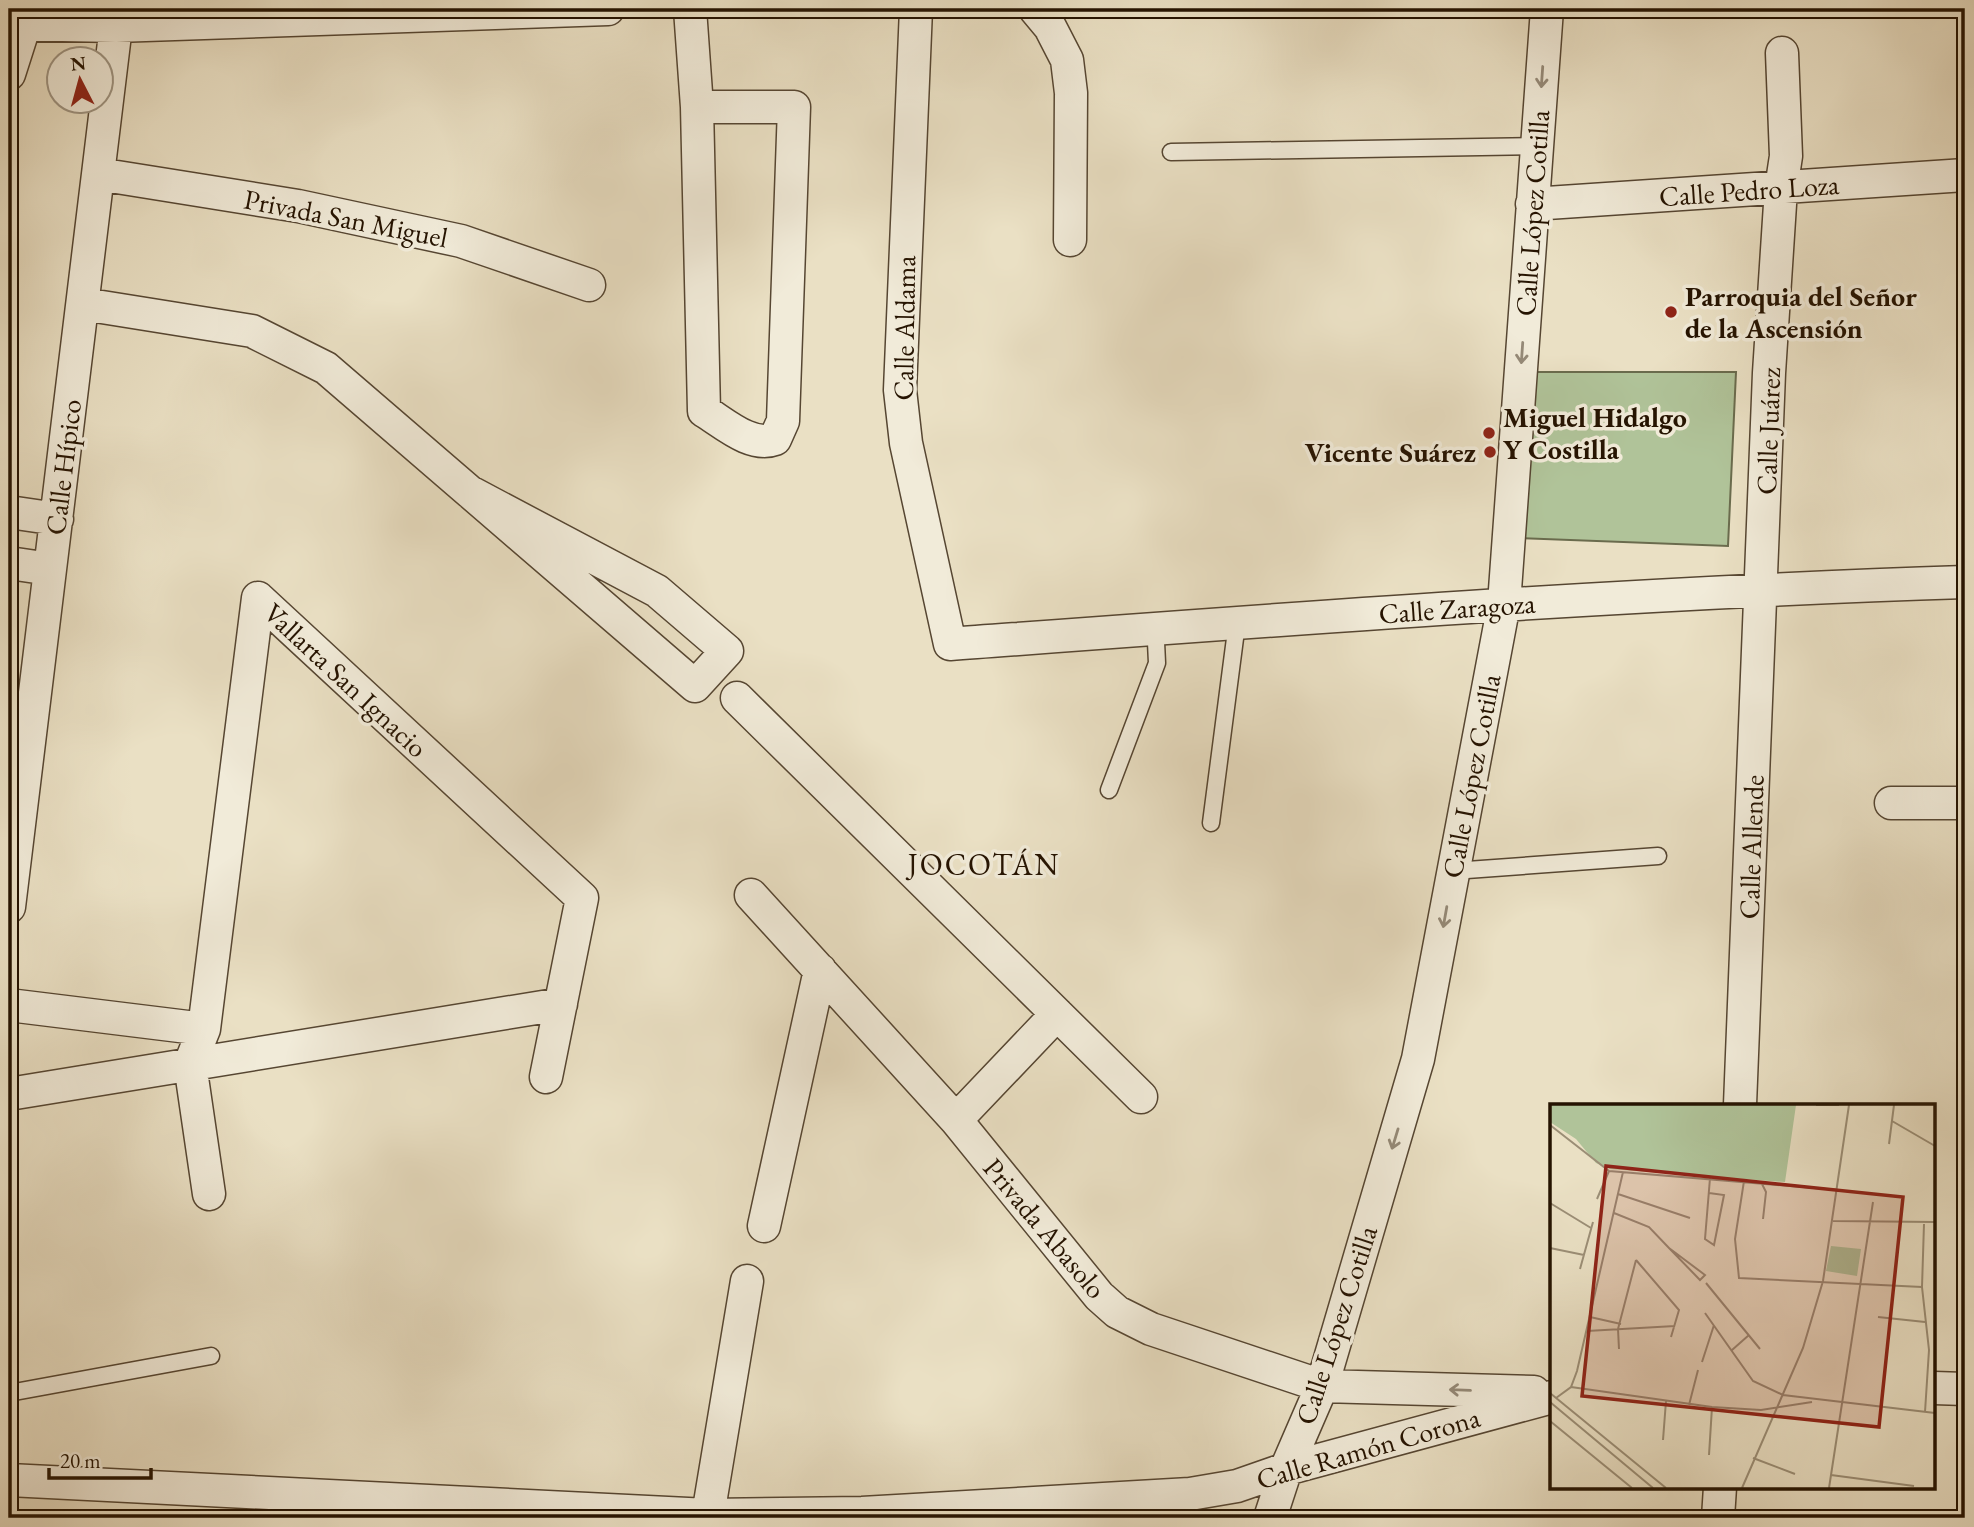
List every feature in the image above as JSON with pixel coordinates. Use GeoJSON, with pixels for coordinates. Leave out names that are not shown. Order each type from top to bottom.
{"type":"FeatureCollection","features":[{"type":"Feature","properties":{"kind":"street"},"geometry":{"type":"LineString","coordinates":[[9,74],[16,26],[116,26],[608,9]]}},
{"type":"Feature","properties":{"kind":"street"},"geometry":{"type":"LineString","coordinates":[[690,9],[697,107],[704,411],[751,439],[765,443],[775,439],[783,421],[794,107],[697,107]]}},
{"type":"Feature","properties":{"kind":"street","name":"Calle Aldama"},"geometry":{"type":"LineString","coordinates":[[916,9],[900,390],[906,443],[950,643]]}},
{"type":"Feature","properties":{"kind":"street"},"geometry":{"type":"LineString","coordinates":[[1035,9],[1050,27],[1067,60],[1072,93],[1070,240]]}},
{"type":"Feature","properties":{"kind":"street","name":"Calle López Cotilla"},"geometry":{"type":"LineString","coordinates":[[1270,1518],[1286,1469],[1322,1386],[1419,1059],[1503,604],[1547,9]]}},
{"type":"Feature","properties":{"kind":"street","name":"Calle Hípico"},"geometry":{"type":"LineString","coordinates":[[9,907],[116,26]]}},
{"type":"Feature","properties":{"kind":"street","name":"Calle Juárez"},"geometry":{"type":"LineString","coordinates":[[1762,589],[1769,373],[1781,189],[1786,156],[1782,53]]}},
{"type":"Feature","properties":{"kind":"street","name":"Privada San Miguel"},"geometry":{"type":"LineString","coordinates":[[98,174],[298,206],[461,241],[589,285]]}},
{"type":"Feature","properties":{"kind":"street","name":"Calle Pedro Loza"},"geometry":{"type":"LineString","coordinates":[[1532,204],[1965,175]]}},
{"type":"Feature","properties":{"kind":"street"},"geometry":{"type":"LineString","coordinates":[[83,304],[252,331],[326,368],[695,686],[727,651],[657,591],[470,492]]}},
{"type":"Feature","properties":{"kind":"street"},"geometry":{"type":"LineString","coordinates":[[9,512],[57,519]]}},
{"type":"Feature","properties":{"kind":"street"},"geometry":{"type":"LineString","coordinates":[[9,563],[50,569]]}},
{"type":"Feature","properties":{"kind":"street","name":"Calle Zaragoza"},"geometry":{"type":"LineString","coordinates":[[950,643],[1156,636],[1237,623],[1503,604],[1762,589],[1965,582]]}},
{"type":"Feature","properties":{"kind":"street","name":"Calle Allende"},"geometry":{"type":"LineString","coordinates":[[1740,1104],[1762,589]]}},
{"type":"Feature","properties":{"kind":"street","name":"Vallarta San Ignacio"},"geometry":{"type":"LineString","coordinates":[[190,1064],[204,1029],[258,598],[582,898],[546,1077]]}},
{"type":"Feature","properties":{"kind":"street"},"geometry":{"type":"LineString","coordinates":[[737,698],[1141,1097]]}},
{"type":"Feature","properties":{"kind":"street"},"geometry":{"type":"LineString","coordinates":[[1891,803],[1965,803]]}},
{"type":"Feature","properties":{"kind":"street","name":"Privada Abasolo"},"geometry":{"type":"LineString","coordinates":[[751,895],[956,1120],[1099,1296],[1117,1312],[1176,1339],[1204,1345],[1322,1386],[1550,1395]]}},
{"type":"Feature","properties":{"kind":"street"},"geometry":{"type":"LineString","coordinates":[[764,1226],[820,970]]}},
{"type":"Feature","properties":{"kind":"street"},"geometry":{"type":"LineString","coordinates":[[9,1094],[561,1004]]}},
{"type":"Feature","properties":{"kind":"street"},"geometry":{"type":"LineString","coordinates":[[9,1005],[204,1029]]}},
{"type":"Feature","properties":{"kind":"street"},"geometry":{"type":"LineString","coordinates":[[956,1120],[1057,1014]]}},
{"type":"Feature","properties":{"kind":"street"},"geometry":{"type":"LineString","coordinates":[[190,1064],[209,1194]]}},
{"type":"Feature","properties":{"kind":"street"},"geometry":{"type":"LineString","coordinates":[[708,1515],[747,1281]]}},
{"type":"Feature","properties":{"kind":"street"},"geometry":{"type":"LineString","coordinates":[[1936,1388],[1965,1389]]}},
{"type":"Feature","properties":{"kind":"street","name":"Calle Ramón Corona"},"geometry":{"type":"LineString","coordinates":[[9,1480],[553,1513],[862,1516],[1190,1494],[1237,1486],[1286,1469],[1550,1396]]}},
{"type":"Feature","properties":{"kind":"street"},"geometry":{"type":"LineString","coordinates":[[1718,1518],[1720,1488]]}},
{"type":"Feature","properties":{"kind":"lane"},"geometry":{"type":"LineString","coordinates":[[1171,152],[1536,146]]}},
{"type":"Feature","properties":{"kind":"lane"},"geometry":{"type":"LineString","coordinates":[[1211,823],[1237,623]]}},
{"type":"Feature","properties":{"kind":"lane"},"geometry":{"type":"LineString","coordinates":[[1109,790],[1157,663],[1156,636]]}},
{"type":"Feature","properties":{"kind":"lane"},"geometry":{"type":"LineString","coordinates":[[1453,871],[1658,856]]}},
{"type":"Feature","properties":{"kind":"lane"},"geometry":{"type":"LineString","coordinates":[[9,1393],[211,1356]]}},
{"type":"Feature","properties":{"kind":"green space"},"geometry":{"type":"Polygon","coordinates":[[[1535,372],[1736,372],[1728,546],[1519,538],[1535,372]]]}},
{"type":"Feature","properties":{"kind":"place","name":"Parroquia del Señor de la Ascensión"},"geometry":{"type":"Point","coordinates":[1671,312]}},
{"type":"Feature","properties":{"kind":"place","name":"Miguel Hidalgo Y Costilla"},"geometry":{"type":"Point","coordinates":[1489,433]}},
{"type":"Feature","properties":{"kind":"place","name":"Vicente Suárez"},"geometry":{"type":"Point","coordinates":[1490,452]}},
{"type":"Feature","properties":{"kind":"district","name":"JOCOTÁN"},"geometry":{"type":"Point","coordinates":[984,865]}}]}
